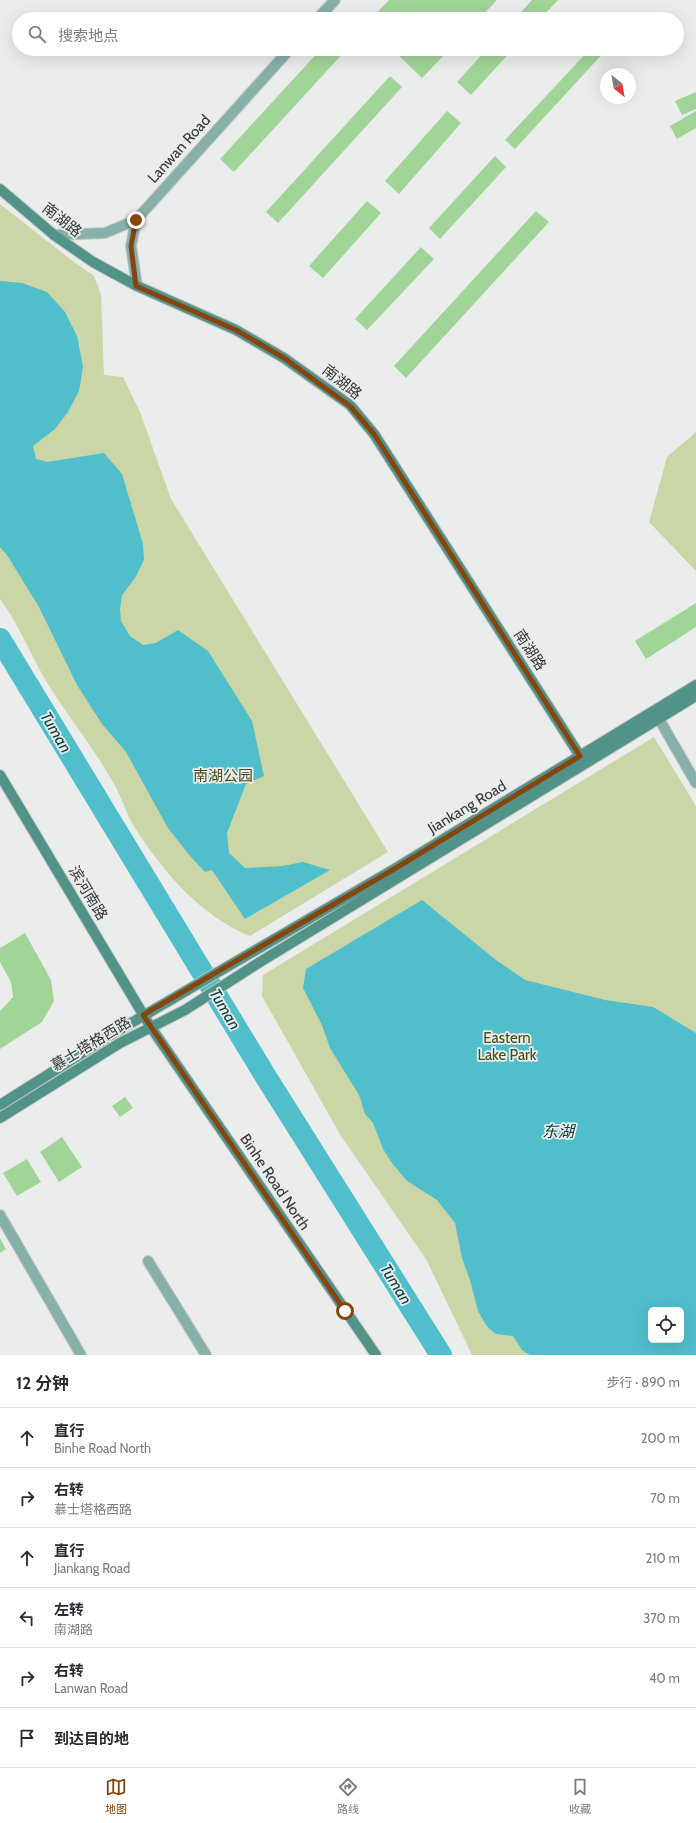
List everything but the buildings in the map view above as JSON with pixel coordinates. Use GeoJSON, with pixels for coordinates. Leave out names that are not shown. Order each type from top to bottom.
{"type":"FeatureCollection","features":[{"type":"Feature","properties":{"kind":"main road","name":"南湖路"},"geometry":{"type":"LineString","coordinates":[[0,189],[54,235],[93,262],[136,286],[236,330],[284,358],[350,406],[374,434],[580,756]]}},
{"type":"Feature","properties":{"kind":"main road","name":"Jiankang Road"},"geometry":{"type":"LineString","coordinates":[[252,951],[396,868],[696,685]]}},
{"type":"Feature","properties":{"kind":"main road","name":"Jiankang Road"},"geometry":{"type":"LineString","coordinates":[[260,962],[696,696]]}},
{"type":"Feature","properties":{"kind":"main road","name":"滨河南路"},"geometry":{"type":"LineString","coordinates":[[0,775],[150,1026]]}},
{"type":"Feature","properties":{"kind":"main road","name":"慕士塔格西路"},"geometry":{"type":"LineString","coordinates":[[0,1105],[143,1015],[177,997],[252,951]]}},
{"type":"Feature","properties":{"kind":"main road","name":"慕士塔格西路"},"geometry":{"type":"LineString","coordinates":[[0,1118],[120,1043],[150,1026],[185,1010],[260,962]]}},
{"type":"Feature","properties":{"kind":"main road","name":"Binhe Road North"},"geometry":{"type":"LineString","coordinates":[[150,1026],[376,1355]]}},
{"type":"Feature","properties":{"kind":"street"},"geometry":{"type":"LineString","coordinates":[[323,12],[334,0]]}},
{"type":"Feature","properties":{"kind":"street","name":"Lanwan Road"},"geometry":{"type":"LineString","coordinates":[[136,220],[284,56]]}},
{"type":"Feature","properties":{"kind":"street"},"geometry":{"type":"LineString","coordinates":[[54,235],[104,233],[136,220]]}},
{"type":"Feature","properties":{"kind":"street"},"geometry":{"type":"LineString","coordinates":[[136,220],[131,246],[136,286]]}},
{"type":"Feature","properties":{"kind":"street"},"geometry":{"type":"LineString","coordinates":[[659,719],[696,783]]}},
{"type":"Feature","properties":{"kind":"street"},"geometry":{"type":"LineString","coordinates":[[0,1215],[81,1355]]}},
{"type":"Feature","properties":{"kind":"street"},"geometry":{"type":"LineString","coordinates":[[148,1261],[206,1355]]}},
{"type":"Feature","properties":{"kind":"green space","name":"南湖公园"},"geometry":{"type":"Polygon","coordinates":[[[0,204],[94,276],[101,295],[104,375],[123,377],[140,412],[171,499],[388,852],[250,936],[215,917],[200,905],[171,877],[146,845],[132,823],[116,788],[105,769],[46,681],[19,629],[0,599],[0,204]]]}},
{"type":"Feature","properties":{"kind":"green space"},"geometry":{"type":"Polygon","coordinates":[[[696,432],[696,571],[649,522],[667,457],[696,432]]]}},
{"type":"Feature","properties":{"kind":"green space","name":"东湖"},"geometry":{"type":"Polygon","coordinates":[[[654,737],[696,806],[696,1355],[472,1355],[426,1259],[341,1136],[262,996],[263,975],[654,737]]]}},
{"type":"Feature","properties":{"kind":"water"},"geometry":{"type":"Polygon","coordinates":[[[0,281],[22,283],[47,292],[65,312],[77,336],[83,367],[79,391],[68,412],[55,429],[33,446],[36,459],[47,462],[104,453],[122,474],[143,544],[144,560],[135,578],[122,595],[120,609],[121,621],[130,636],[143,645],[156,643],[178,630],[208,651],[252,721],[264,776],[246,784],[227,833],[229,853],[245,868],[283,866],[303,862],[330,870],[245,919],[212,870],[205,872],[168,828],[126,752],[102,724],[77,685],[39,607],[7,555],[0,547],[0,281]]]}},
{"type":"Feature","properties":{"kind":"water","name":"东湖"},"geometry":{"type":"Polygon","coordinates":[[[422,900],[496,960],[525,980],[605,1000],[653,1007],[696,1033],[696,1355],[530,1355],[522,1350],[513,1336],[496,1334],[492,1331],[486,1325],[478,1311],[470,1280],[462,1258],[455,1223],[437,1200],[407,1181],[392,1163],[383,1149],[373,1123],[365,1114],[359,1095],[330,1048],[322,1025],[303,988],[306,969],[422,900]]]}},
{"type":"Feature","properties":{"kind":"waterway","name":"Tuman"},"geometry":{"type":"LineString","coordinates":[[0,639],[266,1077],[441,1355]]}},
{"type":"Feature","properties":{"kind":"route"},"geometry":{"type":"LineString","coordinates":[[136,220],[131,246],[136,286],[236,330],[284,358],[350,406],[374,434],[580,756],[396,868],[252,951],[177,997],[143,1015],[345,1311]]}},
{"type":"Feature","properties":{"kind":"park label","name":"Eastern Lake Park"},"geometry":{"type":"Point","coordinates":[507,1046]}}]}
